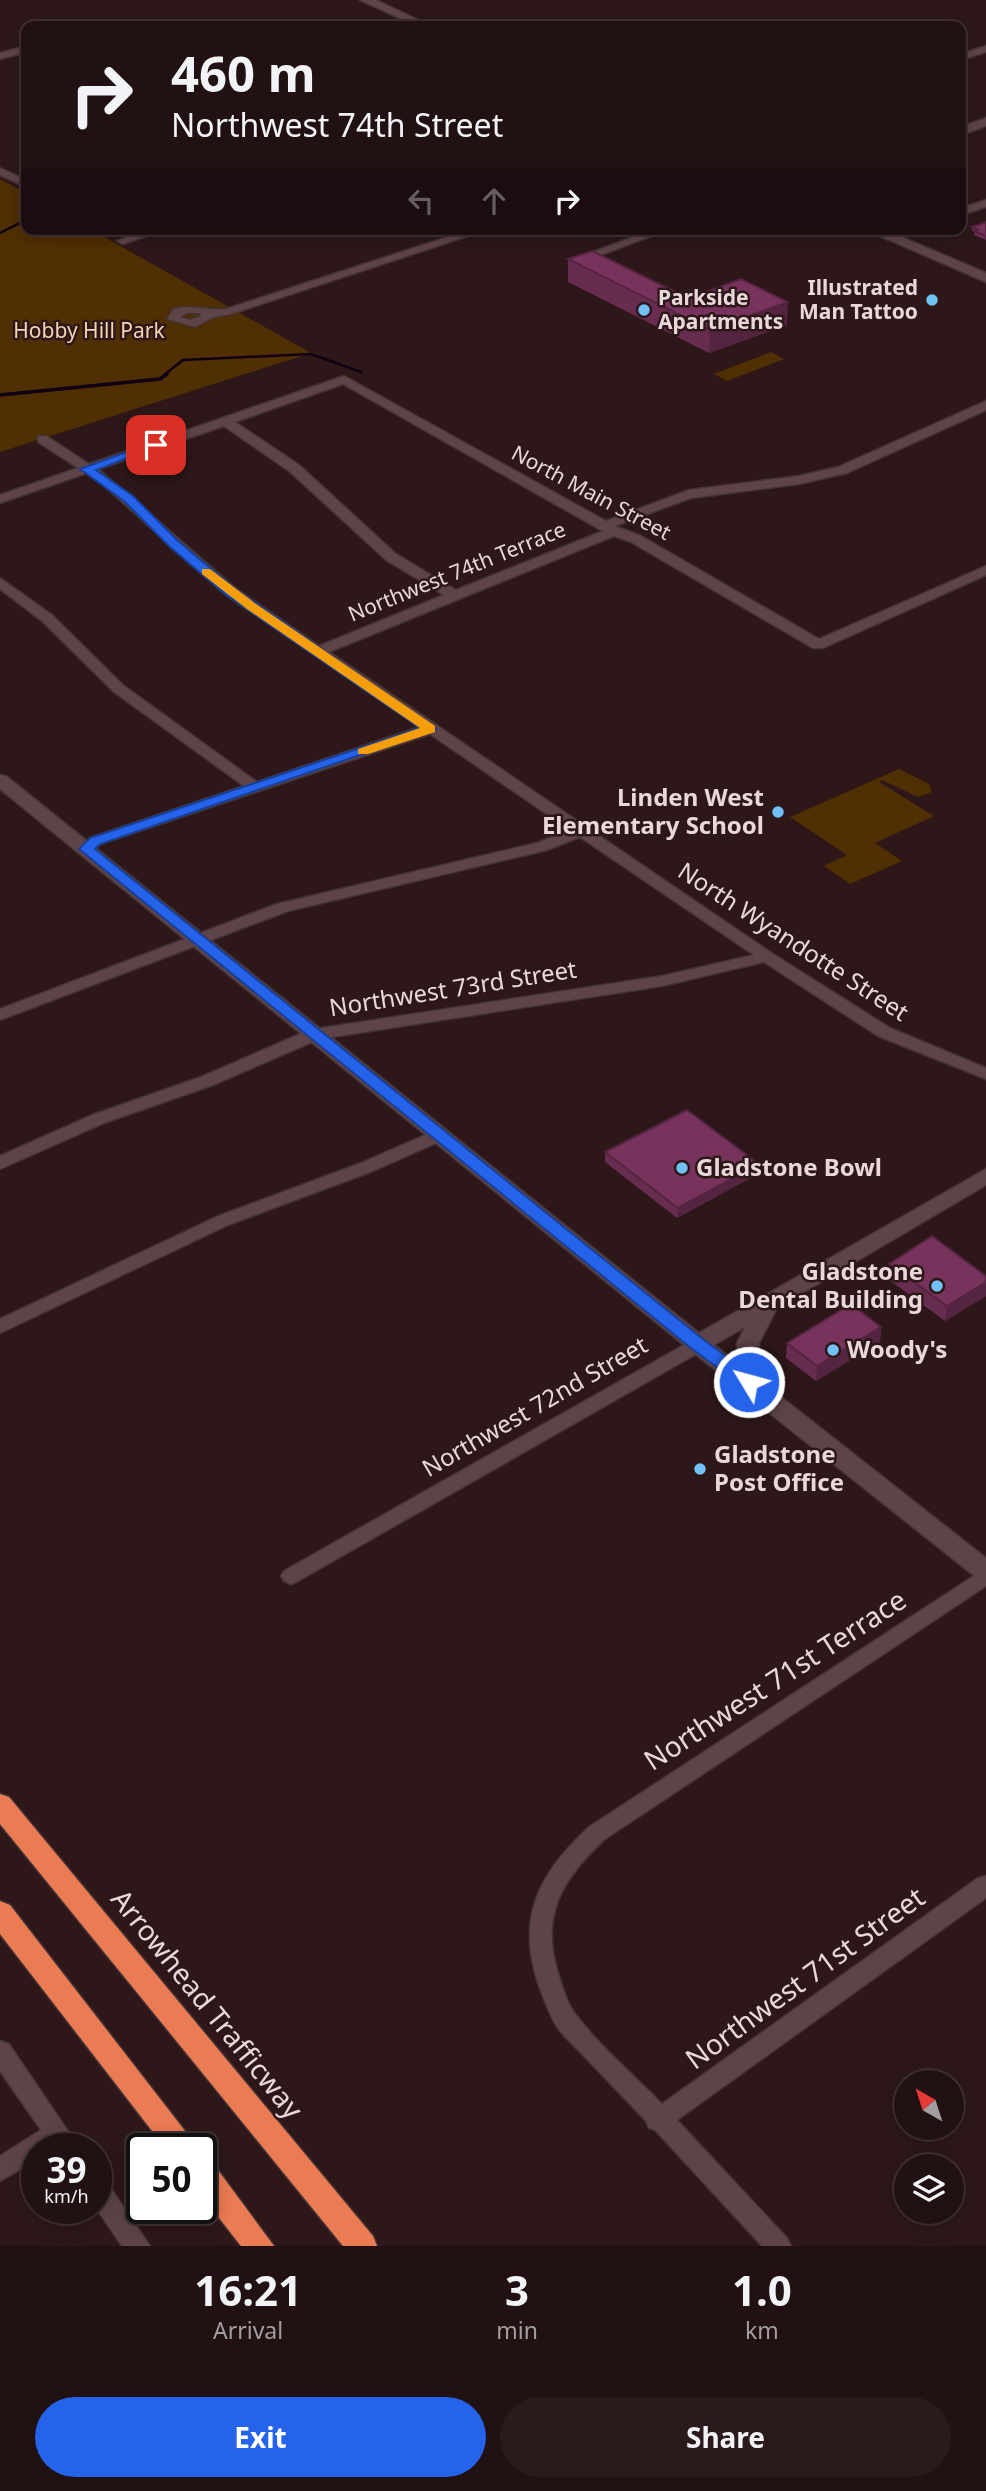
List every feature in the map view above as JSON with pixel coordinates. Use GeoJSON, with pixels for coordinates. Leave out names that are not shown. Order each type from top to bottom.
{"type":"FeatureCollection","features":[{"type":"Feature","properties":{"kind":"highway","name":"Arrowhead Trafficway"},"geometry":{"type":"LineString","coordinates":[[0,1805],[362,2246]]}},
{"type":"Feature","properties":{"kind":"highway"},"geometry":{"type":"LineString","coordinates":[[0,1913],[172,2133]]}},
{"type":"Feature","properties":{"kind":"highway"},"geometry":{"type":"LineString","coordinates":[[217,2191],[260,2246]]}},
{"type":"Feature","properties":{"kind":"street"},"geometry":{"type":"LineString","coordinates":[[366,0],[414,21]]}},
{"type":"Feature","properties":{"kind":"street"},"geometry":{"type":"LineString","coordinates":[[966,55],[986,49]]}},
{"type":"Feature","properties":{"kind":"street"},"geometry":{"type":"LineString","coordinates":[[0,56],[21,50]]}},
{"type":"Feature","properties":{"kind":"street"},"geometry":{"type":"LineString","coordinates":[[966,129],[986,122]]}},
{"type":"Feature","properties":{"kind":"street"},"geometry":{"type":"LineString","coordinates":[[0,171],[21,182]]}},
{"type":"Feature","properties":{"kind":"street"},"geometry":{"type":"LineString","coordinates":[[966,210],[986,203]]}},
{"type":"Feature","properties":{"kind":"street"},"geometry":{"type":"LineString","coordinates":[[123,241],[142,235]]}},
{"type":"Feature","properties":{"kind":"street"},"geometry":{"type":"LineString","coordinates":[[208,314],[227,312],[465,235]]}},
{"type":"Feature","properties":{"kind":"street"},"geometry":{"type":"LineString","coordinates":[[589,256],[648,235]]}},
{"type":"Feature","properties":{"kind":"street"},"geometry":{"type":"LineString","coordinates":[[884,235],[986,278]]}},
{"type":"Feature","properties":{"kind":"street"},"geometry":{"type":"LineString","coordinates":[[888,237],[894,235]]}},
{"type":"Feature","properties":{"kind":"street","name":"North Main Street"},"geometry":{"type":"LineString","coordinates":[[225,421],[344,380],[609,528],[636,539],[817,645],[986,570]]}},
{"type":"Feature","properties":{"kind":"street","name":"Northwest 74th Terrace"},"geometry":{"type":"LineString","coordinates":[[316,652],[456,596],[689,494],[799,480],[842,470],[986,405]]}},
{"type":"Feature","properties":{"kind":"street"},"geometry":{"type":"LineString","coordinates":[[0,499],[225,421],[294,468],[391,557],[456,596]]}},
{"type":"Feature","properties":{"kind":"street","name":"North Wyandotte Street"},"geometry":{"type":"LineString","coordinates":[[42,439],[106,480],[174,544],[230,591],[767,957],[884,1032],[986,1074]]}},
{"type":"Feature","properties":{"kind":"street"},"geometry":{"type":"LineString","coordinates":[[0,582],[47,618],[119,689],[256,788]]}},
{"type":"Feature","properties":{"kind":"street"},"geometry":{"type":"LineString","coordinates":[[86,849],[95,841],[430,729]]}},
{"type":"Feature","properties":{"kind":"street"},"geometry":{"type":"LineString","coordinates":[[0,780],[698,1345],[749,1382],[986,1573]]}},
{"type":"Feature","properties":{"kind":"street"},"geometry":{"type":"LineString","coordinates":[[0,1016],[195,938],[295,903],[542,847],[581,831]]}},
{"type":"Feature","properties":{"kind":"street","name":"Northwest 73rd Street"},"geometry":{"type":"LineString","coordinates":[[0,1163],[88,1123],[207,1081],[315,1034],[662,981],[767,957]]}},
{"type":"Feature","properties":{"kind":"street"},"geometry":{"type":"LineString","coordinates":[[0,1327],[222,1221],[367,1167],[439,1135]]}},
{"type":"Feature","properties":{"kind":"street","name":"Northwest 72nd Street"},"geometry":{"type":"LineString","coordinates":[[292,1576],[698,1345],[986,1176]]}},
{"type":"Feature","properties":{"kind":"street"},"geometry":{"type":"LineString","coordinates":[[749,1382],[748,1343],[768,1304]]}},
{"type":"Feature","properties":{"kind":"street","name":"Northwest 71st Terrace"},"geometry":{"type":"LineString","coordinates":[[778,2246],[728,2189],[566,2021],[551,1991],[543,1965],[539,1930],[545,1898],[561,1867],[597,1833],[986,1573]]}},
{"type":"Feature","properties":{"kind":"street","name":"Northwest 71st Street"},"geometry":{"type":"LineString","coordinates":[[659,2120],[986,1885]]}},
{"type":"Feature","properties":{"kind":"street"},"geometry":{"type":"LineString","coordinates":[[0,2051],[57,2133]]}},
{"type":"Feature","properties":{"kind":"street"},"geometry":{"type":"LineString","coordinates":[[0,2170],[21,2160]]}},
{"type":"Feature","properties":{"kind":"street"},"geometry":{"type":"LineString","coordinates":[[112,2211],[137,2246]]}},
{"type":"Feature","properties":{"kind":"green space","name":"Hobby Hill Park"},"geometry":{"type":"Polygon","coordinates":[[[0,179],[21,190],[21,235],[101,235],[311,353],[0,452],[0,179]]]}},
{"type":"Feature","properties":{"kind":"green space"},"geometry":{"type":"Polygon","coordinates":[[[771,352],[784,359],[727,381],[714,374],[771,352]]]}},
{"type":"Feature","properties":{"kind":"green space"},"geometry":{"type":"Polygon","coordinates":[[[899,769],[929,784],[932,792],[918,797],[882,780],[879,782],[934,816],[875,843],[902,861],[850,884],[824,866],[847,855],[790,817],[899,769]]]}},
{"type":"Feature","properties":{"kind":"building"},"geometry":{"type":"Polygon","coordinates":[[[986,222],[986,236],[974,231],[978,230],[972,227],[986,222]]]}},
{"type":"Feature","properties":{"kind":"building"},"geometry":{"type":"Polygon","coordinates":[[[592,251],[688,298],[741,279],[788,302],[710,330],[568,259],[592,251]]]}},
{"type":"Feature","properties":{"kind":"building","name":"Gladstone Bowl"},"geometry":{"type":"Polygon","coordinates":[[[687,1110],[759,1164],[678,1208],[605,1152],[687,1110]]]}},
{"type":"Feature","properties":{"kind":"building"},"geometry":{"type":"Polygon","coordinates":[[[932,1236],[986,1276],[986,1282],[947,1306],[889,1264],[932,1236]]]}},
{"type":"Feature","properties":{"kind":"building"},"geometry":{"type":"Polygon","coordinates":[[[851,1304],[881,1327],[817,1366],[787,1343],[851,1304]]]}},
{"type":"Feature","properties":{"kind":"waterway"},"geometry":{"type":"LineString","coordinates":[[0,233],[21,222]]}},
{"type":"Feature","properties":{"kind":"waterway"},"geometry":{"type":"LineString","coordinates":[[164,375],[183,360],[311,354],[361,372]]}},
{"type":"Feature","properties":{"kind":"waterway"},"geometry":{"type":"LineString","coordinates":[[0,395],[160,379],[167,374]]}},
{"type":"Feature","properties":{"kind":"slow traffic"},"geometry":{"type":"LineString","coordinates":[[206,571],[316,652],[430,729],[363,752]]}},
{"type":"Feature","properties":{"kind":"place","name":"Illustrated Man Tattoo"},"geometry":{"type":"Point","coordinates":[932,300]}},
{"type":"Feature","properties":{"kind":"place","name":"Parkside Apartments"},"geometry":{"type":"Point","coordinates":[644,310]}},
{"type":"Feature","properties":{"kind":"place","name":"Linden West Elementary School"},"geometry":{"type":"Point","coordinates":[778,812]}},
{"type":"Feature","properties":{"kind":"place","name":"Gladstone Bowl"},"geometry":{"type":"Point","coordinates":[682,1168]}},
{"type":"Feature","properties":{"kind":"place","name":"Gladstone Dental Building"},"geometry":{"type":"Point","coordinates":[937,1286]}},
{"type":"Feature","properties":{"kind":"place","name":"Woody's"},"geometry":{"type":"Point","coordinates":[833,1350]}},
{"type":"Feature","properties":{"kind":"place","name":"Gladstone Post Office"},"geometry":{"type":"Point","coordinates":[700,1469]}},
{"type":"Feature","properties":{"kind":"route"},"geometry":{"type":"LineString","coordinates":[[156,445],[86,469],[106,480],[174,544],[230,591],[430,729],[95,841],[86,849],[698,1345],[749,1382]]}}]}
